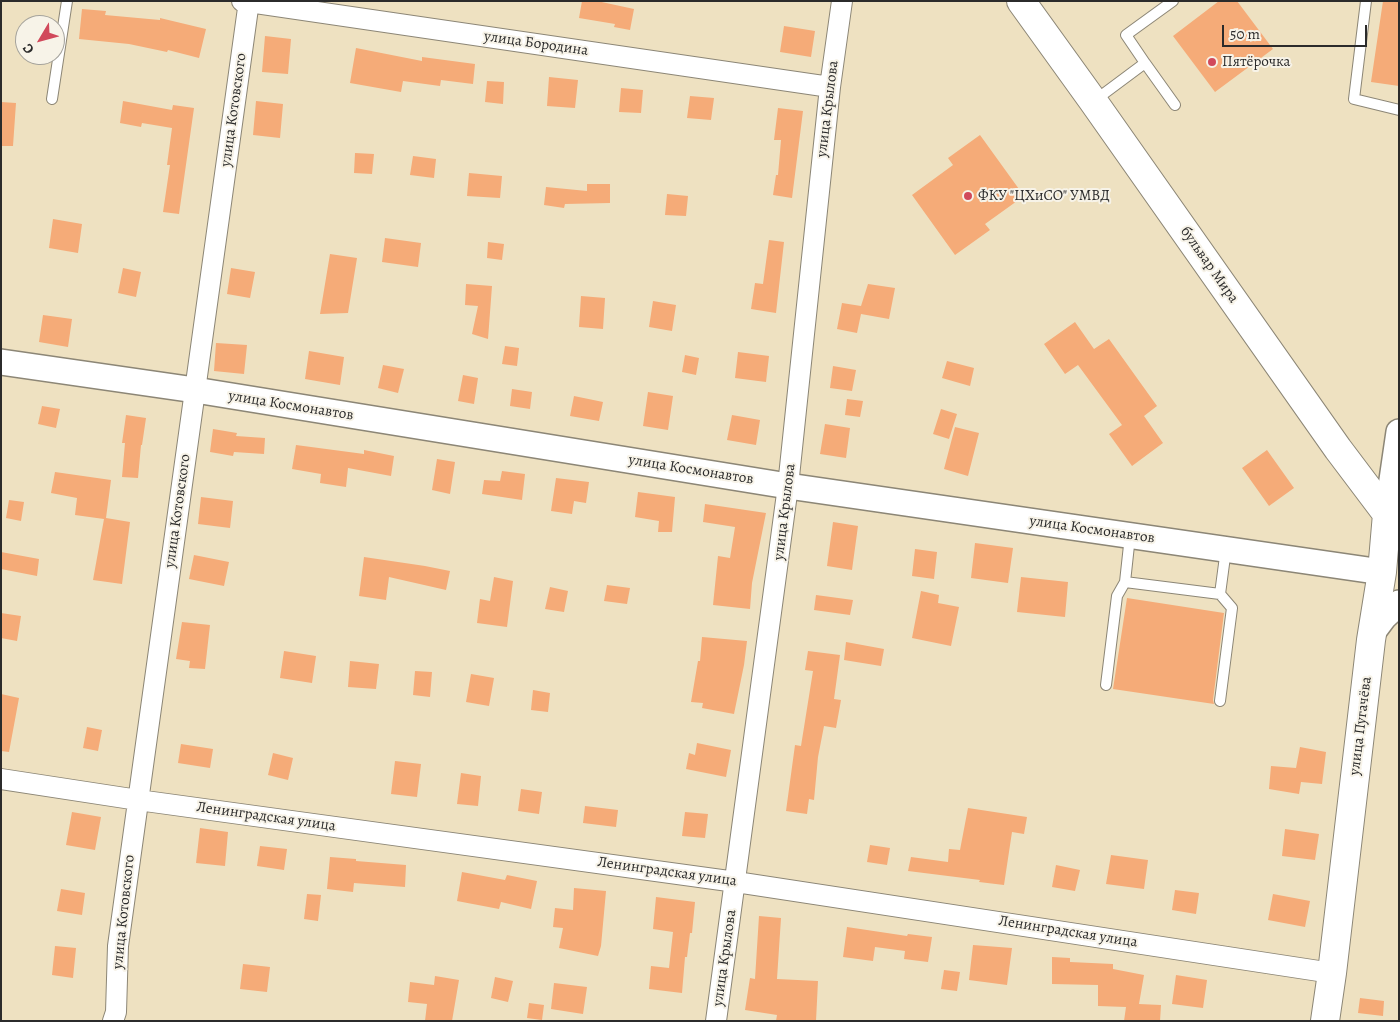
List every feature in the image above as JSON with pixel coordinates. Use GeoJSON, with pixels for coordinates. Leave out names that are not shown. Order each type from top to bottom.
{"type":"FeatureCollection","features":[{"type":"Feature","properties":{"kind":"main road","name":"бульвар Мира"},"geometry":{"type":"LineString","coordinates":[[1021,1],[1338,449],[1393,521]]}},
{"type":"Feature","properties":{"kind":"main road","name":"улица Пугачёва"},"geometry":{"type":"LineString","coordinates":[[1325,1021],[1372,633],[1393,521]]}},
{"type":"Feature","properties":{"kind":"street","name":"улица Крылова"},"geometry":{"type":"LineString","coordinates":[[716,1021],[788,486],[830,87],[842,1]]}},
{"type":"Feature","properties":{"kind":"street","name":"улица Бородина"},"geometry":{"type":"LineString","coordinates":[[247,2],[830,87]]}},
{"type":"Feature","properties":{"kind":"street","name":"улица Котовского"},"geometry":{"type":"LineString","coordinates":[[113,1021],[116,1012],[118,946],[247,2]]}},
{"type":"Feature","properties":{"kind":"street","name":"улица Космонавтов"},"geometry":{"type":"LineString","coordinates":[[1,362],[195,390],[788,486],[1382,572]]}},
{"type":"Feature","properties":{"kind":"street","name":"улица Пугачёва"},"geometry":{"type":"LineString","coordinates":[[1393,521],[1399,432]]}},
{"type":"Feature","properties":{"kind":"street"},"geometry":{"type":"LineString","coordinates":[[1372,633],[1384,617],[1399,603]]}},
{"type":"Feature","properties":{"kind":"street","name":"Ленинградская улица"},"geometry":{"type":"LineString","coordinates":[[1,779],[138,800],[736,882],[1332,973]]}},
{"type":"Feature","properties":{"kind":"lane"},"geometry":{"type":"LineString","coordinates":[[52,99],[66,1]]}},
{"type":"Feature","properties":{"kind":"lane"},"geometry":{"type":"LineString","coordinates":[[1173,1],[1126,35],[1174,105]]}},
{"type":"Feature","properties":{"kind":"lane"},"geometry":{"type":"LineString","coordinates":[[1366,1],[1354,99],[1399,110]]}},
{"type":"Feature","properties":{"kind":"lane"},"geometry":{"type":"LineString","coordinates":[[1093,101],[1145,64]]}},
{"type":"Feature","properties":{"kind":"lane"},"geometry":{"type":"LineString","coordinates":[[1106,685],[1117,596],[1125,582],[1130,535]]}},
{"type":"Feature","properties":{"kind":"lane"},"geometry":{"type":"LineString","coordinates":[[1220,594],[1226,549]]}},
{"type":"Feature","properties":{"kind":"lane"},"geometry":{"type":"LineString","coordinates":[[1125,582],[1220,594],[1232,608],[1220,702]]}},
{"type":"Feature","properties":{"kind":"building"},"geometry":{"type":"Polygon","coordinates":[[[582,1],[597,1],[634,9],[630,30],[614,27],[615,24],[579,18],[582,1]]]}},
{"type":"Feature","properties":{"kind":"building"},"geometry":{"type":"Polygon","coordinates":[[[1219,1],[1237,1],[1273,49],[1215,92],[1173,36],[1219,1]]]}},
{"type":"Feature","properties":{"kind":"building"},"geometry":{"type":"Polygon","coordinates":[[[1383,1],[1399,1],[1399,86],[1371,82],[1383,1]]]}},
{"type":"Feature","properties":{"kind":"building"},"geometry":{"type":"Polygon","coordinates":[[[82,9],[106,11],[105,15],[160,20],[160,18],[206,29],[199,58],[168,50],[167,52],[129,44],[79,39],[82,9]]]}},
{"type":"Feature","properties":{"kind":"building"},"geometry":{"type":"Polygon","coordinates":[[[784,26],[815,31],[811,57],[780,52],[784,26]]]}},
{"type":"Feature","properties":{"kind":"building"},"geometry":{"type":"Polygon","coordinates":[[[265,36],[291,39],[288,74],[262,72],[265,36]]]}},
{"type":"Feature","properties":{"kind":"building"},"geometry":{"type":"Polygon","coordinates":[[[356,48],[422,61],[422,57],[475,64],[473,84],[441,80],[440,86],[403,81],[401,92],[350,83],[356,48]]]}},
{"type":"Feature","properties":{"kind":"building"},"geometry":{"type":"Polygon","coordinates":[[[549,77],[578,80],[575,108],[547,106],[549,77]]]}},
{"type":"Feature","properties":{"kind":"building"},"geometry":{"type":"Polygon","coordinates":[[[487,81],[504,82],[503,104],[485,102],[487,81]]]}},
{"type":"Feature","properties":{"kind":"building"},"geometry":{"type":"Polygon","coordinates":[[[621,88],[643,90],[641,113],[619,112],[621,88]]]}},
{"type":"Feature","properties":{"kind":"building"},"geometry":{"type":"Polygon","coordinates":[[[690,96],[714,98],[711,120],[687,118],[690,96]]]}},
{"type":"Feature","properties":{"kind":"building"},"geometry":{"type":"Polygon","coordinates":[[[123,101],[172,110],[173,105],[194,108],[179,214],[163,212],[170,165],[167,165],[172,128],[142,123],[141,127],[120,123],[123,101]]]}},
{"type":"Feature","properties":{"kind":"building"},"geometry":{"type":"Polygon","coordinates":[[[256,101],[283,104],[280,138],[253,135],[256,101]]]}},
{"type":"Feature","properties":{"kind":"building"},"geometry":{"type":"Polygon","coordinates":[[[1,102],[16,103],[13,146],[1,146],[1,102]]]}},
{"type":"Feature","properties":{"kind":"building"},"geometry":{"type":"Polygon","coordinates":[[[778,108],[803,111],[792,198],[773,195],[776,175],[778,175],[781,140],[774,140],[778,108]]]}},
{"type":"Feature","properties":{"kind":"building","name":"ФКУ \"ЦХиСО\" УМВД"},"geometry":{"type":"Polygon","coordinates":[[[980,135],[1024,196],[985,224],[990,230],[955,255],[912,195],[953,165],[948,158],[980,135]]]}},
{"type":"Feature","properties":{"kind":"building"},"geometry":{"type":"Polygon","coordinates":[[[355,153],[374,154],[372,174],[354,173],[355,153]]]}},
{"type":"Feature","properties":{"kind":"building"},"geometry":{"type":"Polygon","coordinates":[[[413,156],[436,159],[434,178],[410,175],[413,156]]]}},
{"type":"Feature","properties":{"kind":"building"},"geometry":{"type":"Polygon","coordinates":[[[469,173],[502,176],[500,198],[467,196],[469,173]]]}},
{"type":"Feature","properties":{"kind":"building"},"geometry":{"type":"Polygon","coordinates":[[[587,184],[610,184],[610,203],[565,204],[564,208],[544,205],[546,187],[587,191],[587,184]]]}},
{"type":"Feature","properties":{"kind":"building"},"geometry":{"type":"Polygon","coordinates":[[[667,194],[688,196],[686,216],[665,215],[667,194]]]}},
{"type":"Feature","properties":{"kind":"building"},"geometry":{"type":"Polygon","coordinates":[[[53,219],[82,224],[78,253],[49,248],[53,219]]]}},
{"type":"Feature","properties":{"kind":"building"},"geometry":{"type":"Polygon","coordinates":[[[385,238],[421,243],[418,267],[382,262],[385,238]]]}},
{"type":"Feature","properties":{"kind":"building"},"geometry":{"type":"Polygon","coordinates":[[[769,240],[784,242],[776,313],[751,309],[755,283],[763,284],[769,240]]]}},
{"type":"Feature","properties":{"kind":"building"},"geometry":{"type":"Polygon","coordinates":[[[488,242],[504,244],[502,260],[487,258],[488,242]]]}},
{"type":"Feature","properties":{"kind":"building"},"geometry":{"type":"Polygon","coordinates":[[[330,254],[357,258],[348,313],[320,314],[330,254]]]}},
{"type":"Feature","properties":{"kind":"building"},"geometry":{"type":"Polygon","coordinates":[[[123,268],[141,272],[136,297],[118,293],[123,268]]]}},
{"type":"Feature","properties":{"kind":"building"},"geometry":{"type":"Polygon","coordinates":[[[231,268],[255,272],[250,298],[227,294],[231,268]]]}},
{"type":"Feature","properties":{"kind":"building"},"geometry":{"type":"Polygon","coordinates":[[[466,284],[492,286],[488,339],[472,334],[478,306],[465,305],[466,284]]]}},
{"type":"Feature","properties":{"kind":"building"},"geometry":{"type":"Polygon","coordinates":[[[868,284],[895,288],[889,319],[861,314],[857,333],[837,329],[842,303],[861,306],[868,284]]]}},
{"type":"Feature","properties":{"kind":"building"},"geometry":{"type":"Polygon","coordinates":[[[581,296],[605,298],[603,329],[579,327],[581,296]]]}},
{"type":"Feature","properties":{"kind":"building"},"geometry":{"type":"Polygon","coordinates":[[[653,301],[676,305],[672,331],[649,327],[653,301]]]}},
{"type":"Feature","properties":{"kind":"building"},"geometry":{"type":"Polygon","coordinates":[[[43,315],[72,319],[68,347],[39,342],[43,315]]]}},
{"type":"Feature","properties":{"kind":"building"},"geometry":{"type":"Polygon","coordinates":[[[1075,322],[1094,349],[1109,339],[1157,406],[1144,416],[1163,443],[1132,466],[1109,434],[1122,425],[1078,365],[1065,374],[1044,344],[1075,322]]]}},
{"type":"Feature","properties":{"kind":"building"},"geometry":{"type":"Polygon","coordinates":[[[216,343],[247,345],[244,374],[214,371],[216,343]]]}},
{"type":"Feature","properties":{"kind":"building"},"geometry":{"type":"Polygon","coordinates":[[[505,346],[519,348],[517,366],[502,364],[505,346]]]}},
{"type":"Feature","properties":{"kind":"building"},"geometry":{"type":"Polygon","coordinates":[[[309,351],[344,357],[340,385],[305,379],[309,351]]]}},
{"type":"Feature","properties":{"kind":"building"},"geometry":{"type":"Polygon","coordinates":[[[738,352],[769,356],[766,382],[735,378],[738,352]]]}},
{"type":"Feature","properties":{"kind":"building"},"geometry":{"type":"Polygon","coordinates":[[[685,355],[699,358],[696,375],[682,372],[685,355]]]}},
{"type":"Feature","properties":{"kind":"building"},"geometry":{"type":"Polygon","coordinates":[[[947,361],[974,368],[970,386],[942,378],[947,361]]]}},
{"type":"Feature","properties":{"kind":"building"},"geometry":{"type":"Polygon","coordinates":[[[383,365],[404,369],[398,393],[378,388],[383,365]]]}},
{"type":"Feature","properties":{"kind":"building"},"geometry":{"type":"Polygon","coordinates":[[[833,366],[856,370],[852,391],[830,388],[833,366]]]}},
{"type":"Feature","properties":{"kind":"building"},"geometry":{"type":"Polygon","coordinates":[[[463,375],[478,378],[474,404],[458,401],[463,375]]]}},
{"type":"Feature","properties":{"kind":"building"},"geometry":{"type":"Polygon","coordinates":[[[512,389],[532,392],[530,409],[510,406],[512,389]]]}},
{"type":"Feature","properties":{"kind":"building"},"geometry":{"type":"Polygon","coordinates":[[[648,392],[673,396],[668,430],[643,426],[648,392]]]}},
{"type":"Feature","properties":{"kind":"building"},"geometry":{"type":"Polygon","coordinates":[[[574,396],[603,402],[599,421],[570,416],[574,396]]]}},
{"type":"Feature","properties":{"kind":"building"},"geometry":{"type":"Polygon","coordinates":[[[847,399],[863,401],[860,417],[845,415],[847,399]]]}},
{"type":"Feature","properties":{"kind":"building"},"geometry":{"type":"Polygon","coordinates":[[[42,406],[60,409],[56,428],[38,424],[42,406]]]}},
{"type":"Feature","properties":{"kind":"building"},"geometry":{"type":"Polygon","coordinates":[[[941,409],[957,414],[949,439],[933,434],[941,409]]]}},
{"type":"Feature","properties":{"kind":"building"},"geometry":{"type":"Polygon","coordinates":[[[126,415],[146,418],[138,478],[122,477],[125,443],[122,443],[126,415]]]}},
{"type":"Feature","properties":{"kind":"building"},"geometry":{"type":"Polygon","coordinates":[[[732,415],[760,420],[756,445],[727,440],[732,415]]]}},
{"type":"Feature","properties":{"kind":"building"},"geometry":{"type":"Polygon","coordinates":[[[825,424],[850,428],[846,458],[820,454],[825,424]]]}},
{"type":"Feature","properties":{"kind":"building"},"geometry":{"type":"Polygon","coordinates":[[[955,427],[979,433],[968,476],[944,469],[955,427]]]}},
{"type":"Feature","properties":{"kind":"building"},"geometry":{"type":"Polygon","coordinates":[[[213,429],[237,433],[236,436],[265,438],[264,454],[234,452],[233,456],[210,452],[213,429]]]}},
{"type":"Feature","properties":{"kind":"building"},"geometry":{"type":"Polygon","coordinates":[[[296,445],[364,454],[364,450],[394,456],[391,476],[348,468],[346,487],[320,483],[321,474],[292,469],[296,445]]]}},
{"type":"Feature","properties":{"kind":"building"},"geometry":{"type":"Polygon","coordinates":[[[1267,450],[1294,488],[1269,506],[1242,468],[1267,450]]]}},
{"type":"Feature","properties":{"kind":"building"},"geometry":{"type":"Polygon","coordinates":[[[437,459],[455,462],[450,494],[432,490],[437,459]]]}},
{"type":"Feature","properties":{"kind":"building"},"geometry":{"type":"Polygon","coordinates":[[[502,471],[525,474],[522,500],[482,494],[484,480],[500,481],[502,471]]]}},
{"type":"Feature","properties":{"kind":"building"},"geometry":{"type":"Polygon","coordinates":[[[55,472],[111,480],[106,518],[130,522],[122,584],[93,580],[104,519],[75,515],[77,498],[51,493],[55,472]]]}},
{"type":"Feature","properties":{"kind":"building"},"geometry":{"type":"Polygon","coordinates":[[[556,478],[589,482],[586,503],[574,501],[572,514],[551,511],[556,478]]]}},
{"type":"Feature","properties":{"kind":"building"},"geometry":{"type":"Polygon","coordinates":[[[638,492],[675,497],[672,532],[658,532],[659,521],[635,517],[638,492]]]}},
{"type":"Feature","properties":{"kind":"building"},"geometry":{"type":"Polygon","coordinates":[[[201,497],[233,501],[230,528],[198,524],[201,497]]]}},
{"type":"Feature","properties":{"kind":"building"},"geometry":{"type":"Polygon","coordinates":[[[9,500],[24,502],[21,521],[6,518],[9,500]]]}},
{"type":"Feature","properties":{"kind":"building"},"geometry":{"type":"Polygon","coordinates":[[[705,504],[766,513],[752,583],[750,609],[713,605],[718,556],[730,558],[735,527],[703,522],[705,504]]]}},
{"type":"Feature","properties":{"kind":"building"},"geometry":{"type":"Polygon","coordinates":[[[833,522],[858,526],[852,570],[827,566],[833,522]]]}},
{"type":"Feature","properties":{"kind":"building"},"geometry":{"type":"Polygon","coordinates":[[[975,543],[1013,548],[1008,583],[971,578],[975,543]]]}},
{"type":"Feature","properties":{"kind":"building"},"geometry":{"type":"Polygon","coordinates":[[[915,549],[937,552],[934,579],[912,576],[915,549]]]}},
{"type":"Feature","properties":{"kind":"building"},"geometry":{"type":"Polygon","coordinates":[[[1,552],[39,559],[37,576],[1,569],[1,552]]]}},
{"type":"Feature","properties":{"kind":"building"},"geometry":{"type":"Polygon","coordinates":[[[194,555],[229,562],[224,586],[189,579],[194,555]]]}},
{"type":"Feature","properties":{"kind":"building"},"geometry":{"type":"Polygon","coordinates":[[[364,557],[450,571],[446,590],[389,577],[386,600],[359,596],[364,557]]]}},
{"type":"Feature","properties":{"kind":"building"},"geometry":{"type":"Polygon","coordinates":[[[494,577],[513,581],[507,627],[477,623],[480,599],[490,601],[494,577]]]}},
{"type":"Feature","properties":{"kind":"building"},"geometry":{"type":"Polygon","coordinates":[[[1021,577],[1068,582],[1065,617],[1017,612],[1021,577]]]}},
{"type":"Feature","properties":{"kind":"building"},"geometry":{"type":"Polygon","coordinates":[[[607,585],[630,588],[627,604],[604,601],[607,585]]]}},
{"type":"Feature","properties":{"kind":"building"},"geometry":{"type":"Polygon","coordinates":[[[550,587],[568,591],[564,612],[545,609],[550,587]]]}},
{"type":"Feature","properties":{"kind":"building"},"geometry":{"type":"Polygon","coordinates":[[[921,591],[939,595],[938,603],[959,607],[951,646],[912,638],[921,591]]]}},
{"type":"Feature","properties":{"kind":"building"},"geometry":{"type":"Polygon","coordinates":[[[816,595],[853,600],[850,615],[814,610],[816,595]]]}},
{"type":"Feature","properties":{"kind":"building"},"geometry":{"type":"Polygon","coordinates":[[[1127,598],[1224,613],[1214,704],[1113,689],[1127,598]]]}},
{"type":"Feature","properties":{"kind":"building"},"geometry":{"type":"Polygon","coordinates":[[[1,613],[21,616],[17,641],[1,638],[1,613]]]}},
{"type":"Feature","properties":{"kind":"building"},"geometry":{"type":"Polygon","coordinates":[[[182,622],[210,625],[205,669],[189,668],[190,661],[176,659],[182,622]]]}},
{"type":"Feature","properties":{"kind":"building"},"geometry":{"type":"Polygon","coordinates":[[[702,637],[747,641],[734,714],[702,708],[703,703],[691,702],[698,661],[700,661],[702,637]]]}},
{"type":"Feature","properties":{"kind":"building"},"geometry":{"type":"Polygon","coordinates":[[[846,642],[884,649],[881,666],[844,660],[846,642]]]}},
{"type":"Feature","properties":{"kind":"building"},"geometry":{"type":"Polygon","coordinates":[[[284,651],[316,656],[312,683],[280,678],[284,651]]]}},
{"type":"Feature","properties":{"kind":"building"},"geometry":{"type":"Polygon","coordinates":[[[808,651],[840,655],[834,699],[841,700],[836,728],[824,726],[818,757],[814,800],[809,799],[807,814],[786,811],[795,745],[801,746],[813,671],[805,670],[808,651]]]}},
{"type":"Feature","properties":{"kind":"building"},"geometry":{"type":"Polygon","coordinates":[[[350,661],[379,664],[376,689],[348,687],[350,661]]]}},
{"type":"Feature","properties":{"kind":"building"},"geometry":{"type":"Polygon","coordinates":[[[415,671],[432,672],[430,697],[413,695],[415,671]]]}},
{"type":"Feature","properties":{"kind":"building"},"geometry":{"type":"Polygon","coordinates":[[[471,674],[494,678],[489,706],[466,702],[471,674]]]}},
{"type":"Feature","properties":{"kind":"building"},"geometry":{"type":"Polygon","coordinates":[[[533,690],[550,693],[548,712],[531,710],[533,690]]]}},
{"type":"Feature","properties":{"kind":"building"},"geometry":{"type":"Polygon","coordinates":[[[1,694],[19,698],[9,752],[1,751],[1,694]]]}},
{"type":"Feature","properties":{"kind":"building"},"geometry":{"type":"Polygon","coordinates":[[[87,727],[102,730],[98,751],[83,748],[87,727]]]}},
{"type":"Feature","properties":{"kind":"building"},"geometry":{"type":"Polygon","coordinates":[[[697,743],[731,750],[726,777],[686,769],[689,753],[695,755],[697,743]]]}},
{"type":"Feature","properties":{"kind":"building"},"geometry":{"type":"Polygon","coordinates":[[[181,744],[213,749],[210,768],[178,763],[181,744]]]}},
{"type":"Feature","properties":{"kind":"building"},"geometry":{"type":"Polygon","coordinates":[[[1300,747],[1326,752],[1322,784],[1301,782],[1299,794],[1269,789],[1271,766],[1296,768],[1300,747]]]}},
{"type":"Feature","properties":{"kind":"building"},"geometry":{"type":"Polygon","coordinates":[[[273,753],[293,758],[288,780],[268,775],[273,753]]]}},
{"type":"Feature","properties":{"kind":"building"},"geometry":{"type":"Polygon","coordinates":[[[395,761],[421,764],[417,797],[391,794],[395,761]]]}},
{"type":"Feature","properties":{"kind":"building"},"geometry":{"type":"Polygon","coordinates":[[[461,773],[481,776],[478,806],[457,804],[461,773]]]}},
{"type":"Feature","properties":{"kind":"building"},"geometry":{"type":"Polygon","coordinates":[[[521,789],[542,792],[539,814],[518,811],[521,789]]]}},
{"type":"Feature","properties":{"kind":"building"},"geometry":{"type":"Polygon","coordinates":[[[585,806],[618,810],[616,827],[583,823],[585,806]]]}},
{"type":"Feature","properties":{"kind":"building"},"geometry":{"type":"Polygon","coordinates":[[[968,808],[1027,817],[1024,834],[1012,832],[1004,885],[908,871],[911,857],[948,862],[949,849],[960,850],[968,808]]]}},
{"type":"Feature","properties":{"kind":"building"},"geometry":{"type":"Polygon","coordinates":[[[72,812],[101,817],[95,850],[66,845],[72,812]]]}},
{"type":"Feature","properties":{"kind":"building"},"geometry":{"type":"Polygon","coordinates":[[[685,812],[708,814],[705,838],[682,836],[685,812]]]}},
{"type":"Feature","properties":{"kind":"building"},"geometry":{"type":"Polygon","coordinates":[[[200,828],[228,832],[225,866],[196,863],[200,828]]]}},
{"type":"Feature","properties":{"kind":"building"},"geometry":{"type":"Polygon","coordinates":[[[1285,829],[1319,834],[1315,860],[1282,856],[1285,829]]]}},
{"type":"Feature","properties":{"kind":"building"},"geometry":{"type":"Polygon","coordinates":[[[870,845],[890,848],[887,865],[867,862],[870,845]]]}},
{"type":"Feature","properties":{"kind":"building"},"geometry":{"type":"Polygon","coordinates":[[[260,846],[287,849],[284,870],[257,866],[260,846]]]}},
{"type":"Feature","properties":{"kind":"building"},"geometry":{"type":"Polygon","coordinates":[[[1111,855],[1148,860],[1144,889],[1106,884],[1111,855]]]}},
{"type":"Feature","properties":{"kind":"building"},"geometry":{"type":"Polygon","coordinates":[[[330,857],[406,865],[405,887],[354,883],[353,892],[327,889],[330,857]]]}},
{"type":"Feature","properties":{"kind":"building"},"geometry":{"type":"Polygon","coordinates":[[[1056,865],[1080,870],[1075,891],[1052,887],[1056,865]]]}},
{"type":"Feature","properties":{"kind":"building"},"geometry":{"type":"Polygon","coordinates":[[[462,872],[505,880],[507,875],[537,881],[531,909],[501,902],[499,909],[457,901],[462,872]]]}},
{"type":"Feature","properties":{"kind":"building"},"geometry":{"type":"Polygon","coordinates":[[[574,888],[606,891],[601,946],[598,956],[559,948],[563,928],[553,927],[555,908],[573,910],[574,888]]]}},
{"type":"Feature","properties":{"kind":"building"},"geometry":{"type":"Polygon","coordinates":[[[61,889],[85,893],[82,915],[57,911],[61,889]]]}},
{"type":"Feature","properties":{"kind":"building"},"geometry":{"type":"Polygon","coordinates":[[[1175,890],[1199,893],[1196,914],[1172,910],[1175,890]]]}},
{"type":"Feature","properties":{"kind":"building"},"geometry":{"type":"Polygon","coordinates":[[[307,894],[321,895],[318,921],[304,919],[307,894]]]}},
{"type":"Feature","properties":{"kind":"building"},"geometry":{"type":"Polygon","coordinates":[[[1273,894],[1310,901],[1305,927],[1268,920],[1273,894]]]}},
{"type":"Feature","properties":{"kind":"building"},"geometry":{"type":"Polygon","coordinates":[[[656,897],[695,902],[692,933],[690,933],[687,957],[685,957],[682,993],[649,989],[651,966],[669,968],[673,932],[653,929],[656,897]]]}},
{"type":"Feature","properties":{"kind":"building"},"geometry":{"type":"Polygon","coordinates":[[[759,916],[781,918],[777,979],[818,981],[816,1021],[776,1021],[777,1015],[745,1010],[750,978],[755,979],[759,916]]]}},
{"type":"Feature","properties":{"kind":"building"},"geometry":{"type":"Polygon","coordinates":[[[847,927],[907,936],[908,934],[932,937],[928,962],[904,959],[905,951],[875,947],[873,961],[843,957],[847,927]]]}},
{"type":"Feature","properties":{"kind":"building"},"geometry":{"type":"Polygon","coordinates":[[[973,945],[1012,948],[1007,985],[969,980],[973,945]]]}},
{"type":"Feature","properties":{"kind":"building"},"geometry":{"type":"Polygon","coordinates":[[[55,946],[76,948],[73,978],[52,975],[55,946]]]}},
{"type":"Feature","properties":{"kind":"building"},"geometry":{"type":"Polygon","coordinates":[[[1052,957],[1070,958],[1070,962],[1113,964],[1113,969],[1144,975],[1139,1004],[1161,1005],[1160,1021],[1124,1021],[1126,1007],[1098,1006],[1098,985],[1052,984],[1052,957]]]}},
{"type":"Feature","properties":{"kind":"building"},"geometry":{"type":"Polygon","coordinates":[[[243,964],[270,967],[267,992],[240,989],[243,964]]]}},
{"type":"Feature","properties":{"kind":"building"},"geometry":{"type":"Polygon","coordinates":[[[944,970],[960,972],[957,991],[941,989],[944,970]]]}},
{"type":"Feature","properties":{"kind":"building"},"geometry":{"type":"Polygon","coordinates":[[[1176,975],[1207,980],[1203,1008],[1172,1004],[1176,975]]]}},
{"type":"Feature","properties":{"kind":"building"},"geometry":{"type":"Polygon","coordinates":[[[435,976],[459,980],[452,1021],[425,1021],[427,1004],[408,1002],[410,982],[434,985],[435,976]]]}},
{"type":"Feature","properties":{"kind":"building"},"geometry":{"type":"Polygon","coordinates":[[[495,977],[513,981],[508,1002],[491,998],[495,977]]]}},
{"type":"Feature","properties":{"kind":"building"},"geometry":{"type":"Polygon","coordinates":[[[554,983],[587,987],[583,1014],[551,1009],[554,983]]]}},
{"type":"Feature","properties":{"kind":"building"},"geometry":{"type":"Polygon","coordinates":[[[1360,998],[1384,1001],[1383,1016],[1358,1013],[1360,998]]]}},
{"type":"Feature","properties":{"kind":"building"},"geometry":{"type":"Polygon","coordinates":[[[529,1003],[544,1005],[542,1020],[527,1018],[529,1003]]]}},
{"type":"Feature","properties":{"kind":"place","name":"Пятёрочка"},"geometry":{"type":"Point","coordinates":[1212,62]}},
{"type":"Feature","properties":{"kind":"place","name":"ФКУ \"ЦХиСО\" УМВД"},"geometry":{"type":"Point","coordinates":[968,196]}}]}
